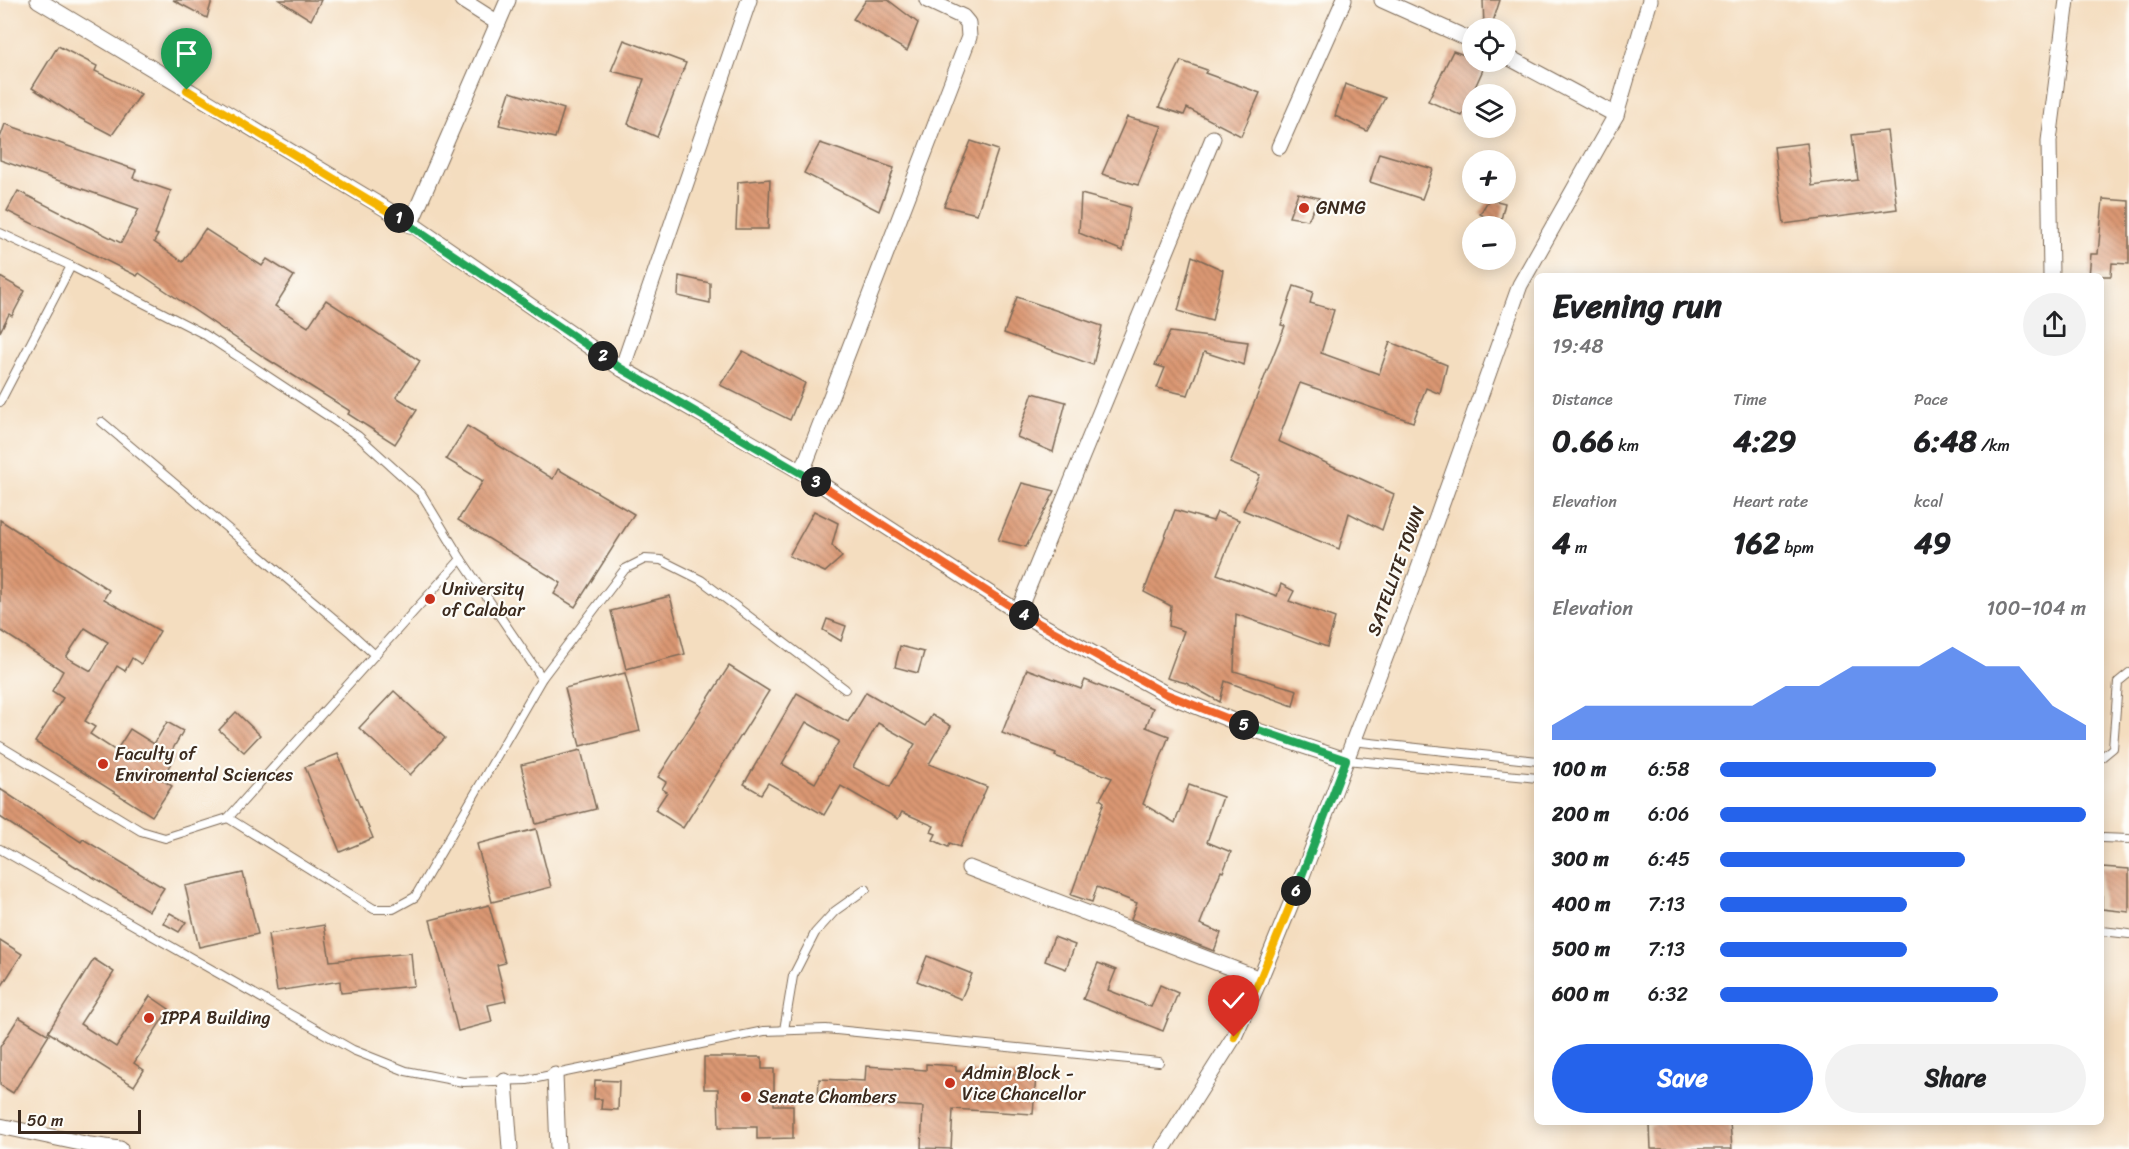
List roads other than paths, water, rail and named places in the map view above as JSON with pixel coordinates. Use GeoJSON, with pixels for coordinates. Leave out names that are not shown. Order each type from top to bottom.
{"type":"FeatureCollection","features":[{"type":"Feature","properties":{"kind":"street"},"geometry":{"type":"LineString","coordinates":[[38,0],[411,225],[622,369],[802,472],[1018,612],[1166,694],[1258,731],[1346,760]]}},
{"type":"Feature","properties":{"kind":"street"},"geometry":{"type":"LineString","coordinates":[[462,0],[498,23]]}},
{"type":"Feature","properties":{"kind":"street"},"geometry":{"type":"LineString","coordinates":[[411,225],[508,0]]}},
{"type":"Feature","properties":{"kind":"street"},"geometry":{"type":"LineString","coordinates":[[622,369],[749,0]]}},
{"type":"Feature","properties":{"kind":"street"},"geometry":{"type":"LineString","coordinates":[[802,472],[969,37],[968,23],[963,17],[927,0]]}},
{"type":"Feature","properties":{"kind":"street"},"geometry":{"type":"LineString","coordinates":[[1279,147],[1344,0]]}},
{"type":"Feature","properties":{"kind":"street"},"geometry":{"type":"LineString","coordinates":[[1382,0],[1462,36]]}},
{"type":"Feature","properties":{"kind":"street","name":"SATELLITE TOWN"},"geometry":{"type":"LineString","coordinates":[[1162,1149],[1234,1037],[1260,979],[1415,579],[1520,285],[1616,115],[1650,0]]}},
{"type":"Feature","properties":{"kind":"street"},"geometry":{"type":"LineString","coordinates":[[2051,273],[2049,141],[2067,0]]}},
{"type":"Feature","properties":{"kind":"street"},"geometry":{"type":"LineString","coordinates":[[1516,61],[1616,115]]}},
{"type":"Feature","properties":{"kind":"street"},"geometry":{"type":"LineString","coordinates":[[1018,612],[1212,138]]}},
{"type":"Feature","properties":{"kind":"street"},"geometry":{"type":"LineString","coordinates":[[969,868],[1260,979]]}},
{"type":"Feature","properties":{"kind":"street"},"geometry":{"type":"LineString","coordinates":[[555,1075],[558,1149]]}},
{"type":"Feature","properties":{"kind":"street"},"geometry":{"type":"LineString","coordinates":[[505,1081],[510,1149]]}},
{"type":"Feature","properties":{"kind":"street"},"geometry":{"type":"LineString","coordinates":[[0,1126],[120,1149]]}},
{"type":"Feature","properties":{"kind":"lane"},"geometry":{"type":"LineString","coordinates":[[0,233],[71,266],[204,334],[358,436],[421,493],[460,560],[542,678]]}},
{"type":"Feature","properties":{"kind":"lane"},"geometry":{"type":"LineString","coordinates":[[0,402],[71,266]]}},
{"type":"Feature","properties":{"kind":"lane"},"geometry":{"type":"LineString","coordinates":[[102,422],[375,655]]}},
{"type":"Feature","properties":{"kind":"lane"},"geometry":{"type":"LineString","coordinates":[[228,818],[374,909],[393,909],[415,897],[542,678],[625,569],[645,559],[661,560],[700,580],[845,689]]}},
{"type":"Feature","properties":{"kind":"lane"},"geometry":{"type":"LineString","coordinates":[[0,746],[141,831],[165,838],[228,818],[460,560]]}},
{"type":"Feature","properties":{"kind":"lane"},"geometry":{"type":"LineString","coordinates":[[2104,755],[2113,748],[2118,682],[2129,673]]}},
{"type":"Feature","properties":{"kind":"lane"},"geometry":{"type":"LineString","coordinates":[[1352,741],[1534,761]]}},
{"type":"Feature","properties":{"kind":"lane"},"geometry":{"type":"LineString","coordinates":[[1346,760],[1534,778]]}},
{"type":"Feature","properties":{"kind":"lane"},"geometry":{"type":"LineString","coordinates":[[2104,838],[2129,839]]}},
{"type":"Feature","properties":{"kind":"lane"},"geometry":{"type":"LineString","coordinates":[[0,849],[353,1050],[406,1071],[463,1082],[527,1080],[764,1031],[784,1030],[826,1029],[1159,1062]]}},
{"type":"Feature","properties":{"kind":"lane"},"geometry":{"type":"LineString","coordinates":[[784,1030],[793,976],[815,933],[834,911],[866,889]]}},
{"type":"Feature","properties":{"kind":"lane"},"geometry":{"type":"LineString","coordinates":[[2104,931],[2129,934]]}},
{"type":"Feature","properties":{"kind":"place","name":"GNMG"},"geometry":{"type":"Point","coordinates":[1304,208]}},
{"type":"Feature","properties":{"kind":"place","name":"University of Calabar"},"geometry":{"type":"Point","coordinates":[430,599]}},
{"type":"Feature","properties":{"kind":"place","name":"Faculty of Enviromental Sciences"},"geometry":{"type":"Point","coordinates":[103,764]}},
{"type":"Feature","properties":{"kind":"place","name":"IPPA Building"},"geometry":{"type":"Point","coordinates":[149,1018]}},
{"type":"Feature","properties":{"kind":"place","name":"Admin Block - Vice Chancellor"},"geometry":{"type":"Point","coordinates":[950,1083]}},
{"type":"Feature","properties":{"kind":"place","name":"Senate Chambers"},"geometry":{"type":"Point","coordinates":[746,1097]}}]}
